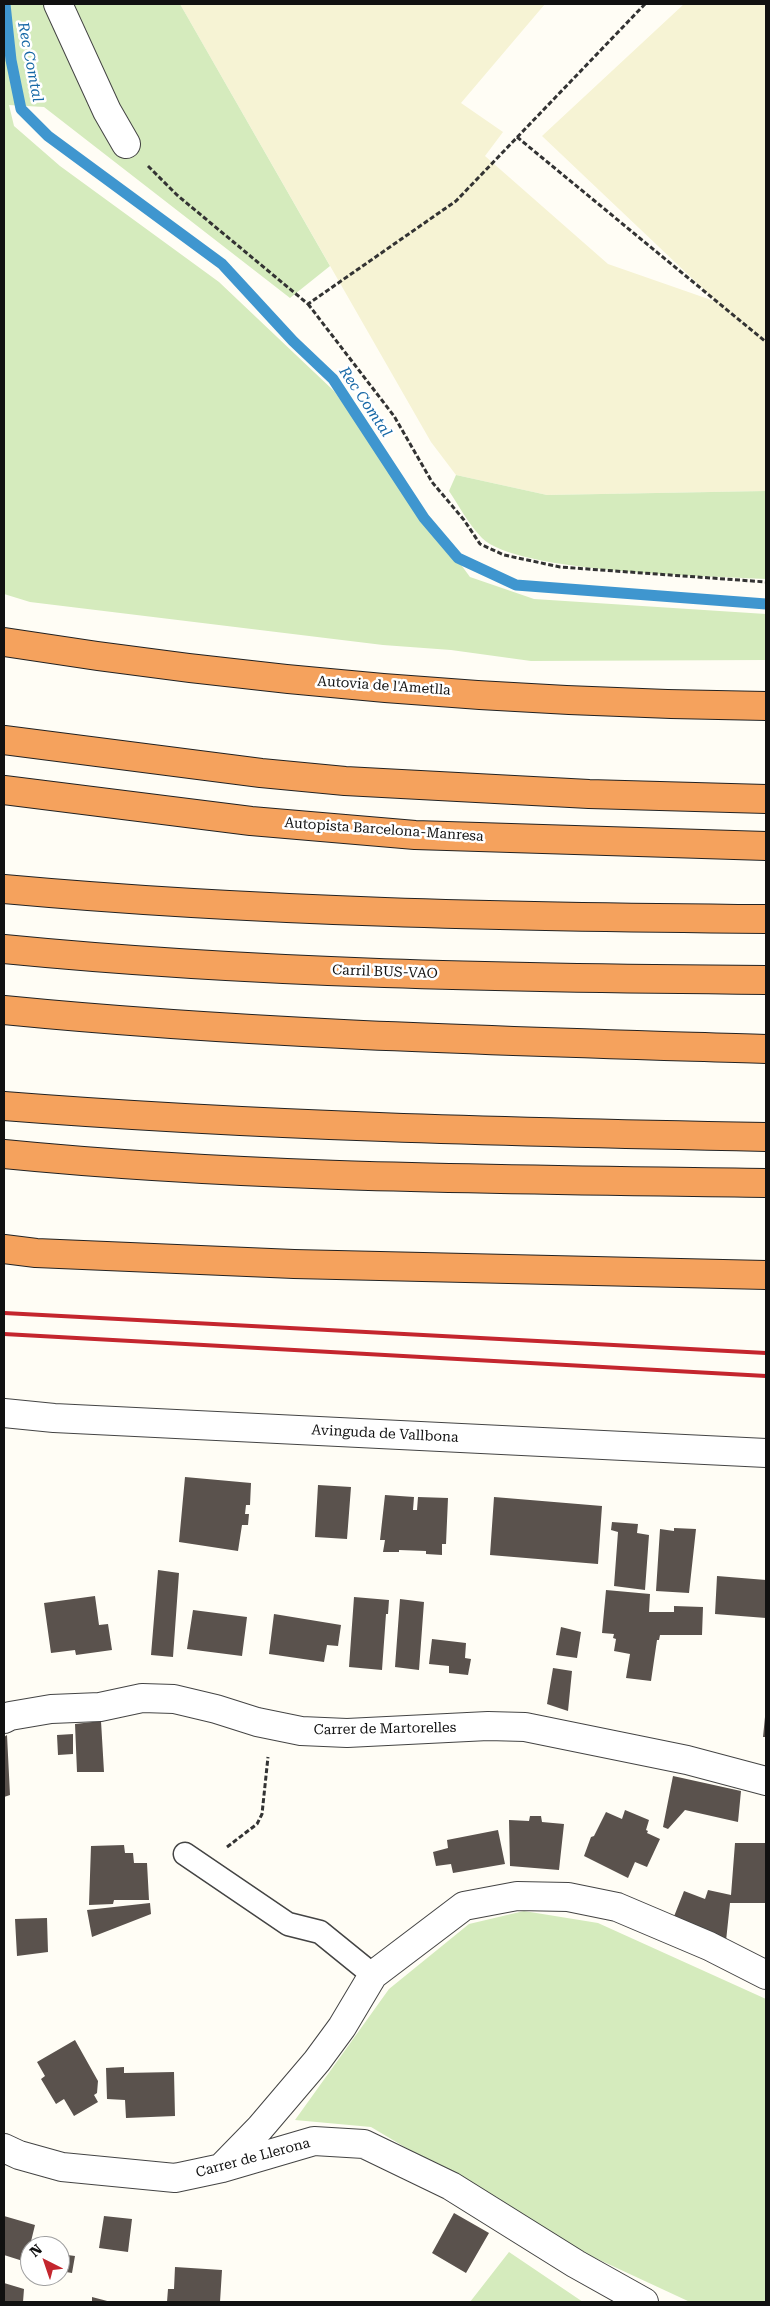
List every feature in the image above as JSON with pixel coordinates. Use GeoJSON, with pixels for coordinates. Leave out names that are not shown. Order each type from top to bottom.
{"type":"FeatureCollection","features":[{"type":"Feature","properties":{"kind":"highway"},"geometry":{"type":"LineString","coordinates":[[4,630],[64,651]]}},
{"type":"Feature","properties":{"kind":"highway","name":"Autovia de l'Ametlla"},"geometry":{"type":"LineString","coordinates":[[4,642],[64,651],[334,683],[552,699],[766,706]]}},
{"type":"Feature","properties":{"kind":"highway"},"geometry":{"type":"LineString","coordinates":[[4,740],[252,772],[346,781],[589,794],[766,799]]}},
{"type":"Feature","properties":{"kind":"highway","name":"Autopista Barcelona-Manresa"},"geometry":{"type":"LineString","coordinates":[[4,790],[251,821],[415,835],[766,846]]}},
{"type":"Feature","properties":{"kind":"highway"},"geometry":{"type":"LineString","coordinates":[[4,889],[209,905],[342,911],[614,918],[766,919]]}},
{"type":"Feature","properties":{"kind":"highway","name":"Carril BUS-VAO"},"geometry":{"type":"LineString","coordinates":[[4,949],[86,957],[371,972],[766,980]]}},
{"type":"Feature","properties":{"kind":"highway"},"geometry":{"type":"LineString","coordinates":[[709,979],[766,986]]}},
{"type":"Feature","properties":{"kind":"highway"},"geometry":{"type":"LineString","coordinates":[[4,1010],[231,1028],[532,1042],[766,1049]]}},
{"type":"Feature","properties":{"kind":"highway"},"geometry":{"type":"LineString","coordinates":[[4,1106],[143,1117],[275,1123],[490,1131],[766,1137]]}},
{"type":"Feature","properties":{"kind":"highway"},"geometry":{"type":"LineString","coordinates":[[4,1154],[61,1160],[307,1174],[766,1183]]}},
{"type":"Feature","properties":{"kind":"highway"},"geometry":{"type":"LineString","coordinates":[[4,1249],[36,1253],[294,1264],[766,1275]]}},
{"type":"Feature","properties":{"kind":"street"},"geometry":{"type":"LineString","coordinates":[[58,4],[110,118],[126,144]]}},
{"type":"Feature","properties":{"kind":"street","name":"Avinguda de Vallbona"},"geometry":{"type":"LineString","coordinates":[[4,1413],[54,1418],[766,1453]]}},
{"type":"Feature","properties":{"kind":"street","name":"Carrer de Martorelles"},"geometry":{"type":"LineString","coordinates":[[4,1719],[10,1716],[51,1709],[100,1707],[142,1698],[174,1699],[301,1731],[347,1733],[488,1726],[525,1727],[687,1760],[766,1781]]}},
{"type":"Feature","properties":{"kind":"street"},"geometry":{"type":"LineString","coordinates":[[222,2168],[260,2128],[317,2060],[342,2027],[373,1975],[464,1906],[517,1896],[568,1897],[617,1907],[709,1946],[766,1975]]}},
{"type":"Feature","properties":{"kind":"street","name":"Carrer de Llerona"},"geometry":{"type":"LineString","coordinates":[[4,2148],[19,2155],[62,2167],[175,2178],[222,2168],[314,2141],[364,2144],[452,2186],[576,2264],[644,2302]]}},
{"type":"Feature","properties":{"kind":"lane"},"geometry":{"type":"LineString","coordinates":[[185,1854],[288,1924],[320,1932],[373,1975]]}},
{"type":"Feature","properties":{"kind":"path"},"geometry":{"type":"LineString","coordinates":[[308,304],[456,201],[644,4]]}},
{"type":"Feature","properties":{"kind":"path"},"geometry":{"type":"LineString","coordinates":[[517,137],[766,342]]}},
{"type":"Feature","properties":{"kind":"path"},"geometry":{"type":"LineString","coordinates":[[126,144],[177,195],[308,304],[394,416],[432,482],[464,520],[480,544],[504,555],[560,567],[766,582]]}},
{"type":"Feature","properties":{"kind":"path"},"geometry":{"type":"LineString","coordinates":[[217,1875],[225,1849],[257,1824],[262,1814],[268,1755],[280,1727]]}},
{"type":"Feature","properties":{"kind":"shaded area"},"geometry":{"type":"Polygon","coordinates":[[[180,4],[545,4],[461,103],[503,132],[485,156],[608,264],[717,302],[542,136],[684,4],[766,4],[766,491],[547,495],[456,475],[431,442],[180,4]]]}},
{"type":"Feature","properties":{"kind":"green space"},"geometry":{"type":"Polygon","coordinates":[[[4,4],[180,4],[330,266],[290,298],[44,107],[9,105],[14,126],[60,166],[219,282],[334,391],[470,577],[534,599],[766,614],[766,660],[531,661],[451,650],[383,645],[30,602],[4,594],[4,4]]]}},
{"type":"Feature","properties":{"kind":"green space"},"geometry":{"type":"Polygon","coordinates":[[[456,475],[547,495],[766,491],[766,579],[661,574],[572,566],[533,559],[502,550],[477,533],[449,491],[456,475]]]}},
{"type":"Feature","properties":{"kind":"green space"},"geometry":{"type":"Polygon","coordinates":[[[524,1911],[598,1923],[766,1999],[766,2302],[690,2302],[578,2250],[371,2127],[295,2120],[389,1989],[469,1924],[524,1911]]]}},
{"type":"Feature","properties":{"kind":"green space"},"geometry":{"type":"Polygon","coordinates":[[[509,2252],[583,2302],[470,2302],[509,2252]]]}},
{"type":"Feature","properties":{"kind":"building"},"geometry":{"type":"Polygon","coordinates":[[[185,1477],[251,1483],[250,1505],[246,1505],[245,1514],[249,1514],[248,1525],[242,1525],[238,1551],[179,1542],[185,1477]]]}},
{"type":"Feature","properties":{"kind":"building"},"geometry":{"type":"Polygon","coordinates":[[[318,1485],[351,1487],[347,1539],[315,1537],[318,1485]]]}},
{"type":"Feature","properties":{"kind":"building"},"geometry":{"type":"Polygon","coordinates":[[[385,1495],[414,1497],[413,1510],[417,1510],[418,1497],[448,1498],[446,1544],[442,1544],[442,1555],[426,1554],[426,1551],[399,1550],[399,1552],[383,1552],[385,1540],[380,1540],[385,1495]]]}},
{"type":"Feature","properties":{"kind":"building"},"geometry":{"type":"Polygon","coordinates":[[[494,1497],[602,1506],[598,1564],[490,1555],[494,1497]]]}},
{"type":"Feature","properties":{"kind":"building"},"geometry":{"type":"Polygon","coordinates":[[[612,1522],[638,1524],[637,1533],[649,1535],[645,1590],[614,1586],[618,1532],[611,1530],[612,1522]]]}},
{"type":"Feature","properties":{"kind":"building"},"geometry":{"type":"Polygon","coordinates":[[[674,1528],[696,1529],[689,1593],[656,1591],[660,1529],[674,1531],[674,1528]]]}},
{"type":"Feature","properties":{"kind":"building"},"geometry":{"type":"Polygon","coordinates":[[[158,1570],[179,1573],[173,1657],[151,1655],[158,1570]]]}},
{"type":"Feature","properties":{"kind":"building"},"geometry":{"type":"Polygon","coordinates":[[[717,1576],[766,1580],[766,1618],[715,1614],[717,1576]]]}},
{"type":"Feature","properties":{"kind":"building"},"geometry":{"type":"Polygon","coordinates":[[[606,1590],[650,1594],[649,1612],[674,1612],[674,1606],[703,1607],[702,1635],[660,1635],[659,1640],[657,1640],[651,1681],[626,1678],[630,1654],[614,1651],[616,1639],[613,1638],[614,1634],[602,1633],[606,1590]]]}},
{"type":"Feature","properties":{"kind":"building"},"geometry":{"type":"Polygon","coordinates":[[[95,1596],[99,1625],[108,1624],[112,1650],[76,1655],[75,1650],[51,1653],[44,1603],[95,1596]]]}},
{"type":"Feature","properties":{"kind":"building"},"geometry":{"type":"Polygon","coordinates":[[[354,1597],[389,1600],[388,1614],[386,1614],[382,1670],[349,1667],[354,1597]]]}},
{"type":"Feature","properties":{"kind":"building"},"geometry":{"type":"Polygon","coordinates":[[[400,1599],[424,1602],[419,1670],[395,1667],[400,1599]]]}},
{"type":"Feature","properties":{"kind":"building"},"geometry":{"type":"Polygon","coordinates":[[[193,1610],[247,1617],[242,1656],[187,1649],[193,1610]]]}},
{"type":"Feature","properties":{"kind":"building"},"geometry":{"type":"Polygon","coordinates":[[[274,1614],[341,1625],[338,1646],[327,1645],[324,1662],[269,1654],[274,1614]]]}},
{"type":"Feature","properties":{"kind":"building"},"geometry":{"type":"Polygon","coordinates":[[[561,1627],[581,1632],[577,1658],[556,1655],[561,1627]]]}},
{"type":"Feature","properties":{"kind":"building"},"geometry":{"type":"Polygon","coordinates":[[[432,1639],[466,1643],[465,1658],[471,1659],[468,1675],[449,1673],[449,1666],[429,1664],[432,1639]]]}},
{"type":"Feature","properties":{"kind":"building"},"geometry":{"type":"Polygon","coordinates":[[[553,1668],[572,1671],[568,1711],[547,1704],[553,1668]]]}},
{"type":"Feature","properties":{"kind":"building"},"geometry":{"type":"Polygon","coordinates":[[[765,1717],[766,1737],[763,1737],[765,1717]]]}},
{"type":"Feature","properties":{"kind":"building"},"geometry":{"type":"Polygon","coordinates":[[[101,1721],[104,1772],[77,1772],[75,1724],[101,1721]]]}},
{"type":"Feature","properties":{"kind":"building"},"geometry":{"type":"Polygon","coordinates":[[[73,1734],[73,1754],[58,1755],[57,1735],[73,1734]]]}},
{"type":"Feature","properties":{"kind":"building"},"geometry":{"type":"Polygon","coordinates":[[[7,1735],[10,1795],[4,1797],[4,1737],[7,1735]]]}},
{"type":"Feature","properties":{"kind":"building"},"geometry":{"type":"Polygon","coordinates":[[[673,1776],[741,1791],[738,1822],[685,1810],[668,1829],[663,1827],[673,1776]]]}},
{"type":"Feature","properties":{"kind":"building"},"geometry":{"type":"Polygon","coordinates":[[[625,1810],[649,1820],[647,1833],[660,1839],[647,1867],[635,1862],[628,1878],[584,1856],[591,1837],[594,1836],[606,1812],[622,1819],[625,1810]]]}},
{"type":"Feature","properties":{"kind":"building"},"geometry":{"type":"Polygon","coordinates":[[[530,1816],[541,1816],[542,1822],[564,1824],[559,1870],[510,1866],[509,1820],[529,1821],[530,1816]]]}},
{"type":"Feature","properties":{"kind":"building"},"geometry":{"type":"Polygon","coordinates":[[[498,1830],[505,1864],[453,1873],[451,1864],[436,1866],[433,1852],[448,1848],[447,1840],[498,1830]]]}},
{"type":"Feature","properties":{"kind":"building"},"geometry":{"type":"Polygon","coordinates":[[[735,1843],[766,1843],[766,1903],[730,1903],[726,1941],[673,1919],[684,1891],[705,1899],[708,1890],[731,1895],[735,1843]]]}},
{"type":"Feature","properties":{"kind":"building"},"geometry":{"type":"Polygon","coordinates":[[[124,1845],[125,1853],[133,1853],[134,1863],[147,1863],[149,1900],[114,1900],[113,1904],[89,1905],[91,1846],[124,1845]]]}},
{"type":"Feature","properties":{"kind":"building"},"geometry":{"type":"Polygon","coordinates":[[[150,1903],[151,1914],[92,1937],[87,1910],[150,1903]]]}},
{"type":"Feature","properties":{"kind":"building"},"geometry":{"type":"Polygon","coordinates":[[[47,1918],[48,1952],[17,1956],[15,1919],[47,1918]]]}},
{"type":"Feature","properties":{"kind":"building"},"geometry":{"type":"Polygon","coordinates":[[[75,2040],[98,2081],[97,2093],[94,2095],[98,2102],[74,2116],[64,2099],[56,2104],[41,2079],[45,2076],[37,2062],[75,2040]]]}},
{"type":"Feature","properties":{"kind":"building"},"geometry":{"type":"Polygon","coordinates":[[[124,2067],[124,2073],[174,2072],[175,2116],[126,2118],[125,2100],[107,2099],[106,2068],[124,2067]]]}},
{"type":"Feature","properties":{"kind":"building"},"geometry":{"type":"Polygon","coordinates":[[[454,2213],[489,2233],[466,2273],[432,2253],[454,2213]]]}},
{"type":"Feature","properties":{"kind":"building"},"geometry":{"type":"Polygon","coordinates":[[[4,2216],[35,2225],[32,2236],[20,2236],[20,2260],[4,2255],[4,2216]]]}},
{"type":"Feature","properties":{"kind":"building"},"geometry":{"type":"Polygon","coordinates":[[[104,2216],[132,2219],[128,2252],[99,2248],[104,2216]]]}},
{"type":"Feature","properties":{"kind":"building"},"geometry":{"type":"Polygon","coordinates":[[[70,2255],[75,2256],[72,2273],[70,2273],[70,2255]]]}},
{"type":"Feature","properties":{"kind":"building"},"geometry":{"type":"Polygon","coordinates":[[[175,2267],[222,2270],[220,2302],[167,2302],[168,2289],[174,2289],[175,2267]]]}},
{"type":"Feature","properties":{"kind":"building"},"geometry":{"type":"Polygon","coordinates":[[[4,2283],[24,2289],[23,2302],[4,2302],[4,2283]]]}},
{"type":"Feature","properties":{"kind":"building"},"geometry":{"type":"Polygon","coordinates":[[[92,2297],[111,2302],[92,2302],[92,2297]]]}},
{"type":"Feature","properties":{"kind":"waterway","name":"Rec Comtal"},"geometry":{"type":"LineString","coordinates":[[5,4],[11,60],[21,109],[48,136],[222,264],[293,341],[333,379],[424,518],[458,558],[516,585],[766,604]]}},
{"type":"Feature","properties":{"kind":"railway"},"geometry":{"type":"LineString","coordinates":[[4,1313],[766,1353]]}},
{"type":"Feature","properties":{"kind":"railway"},"geometry":{"type":"LineString","coordinates":[[4,1334],[766,1376]]}}]}
